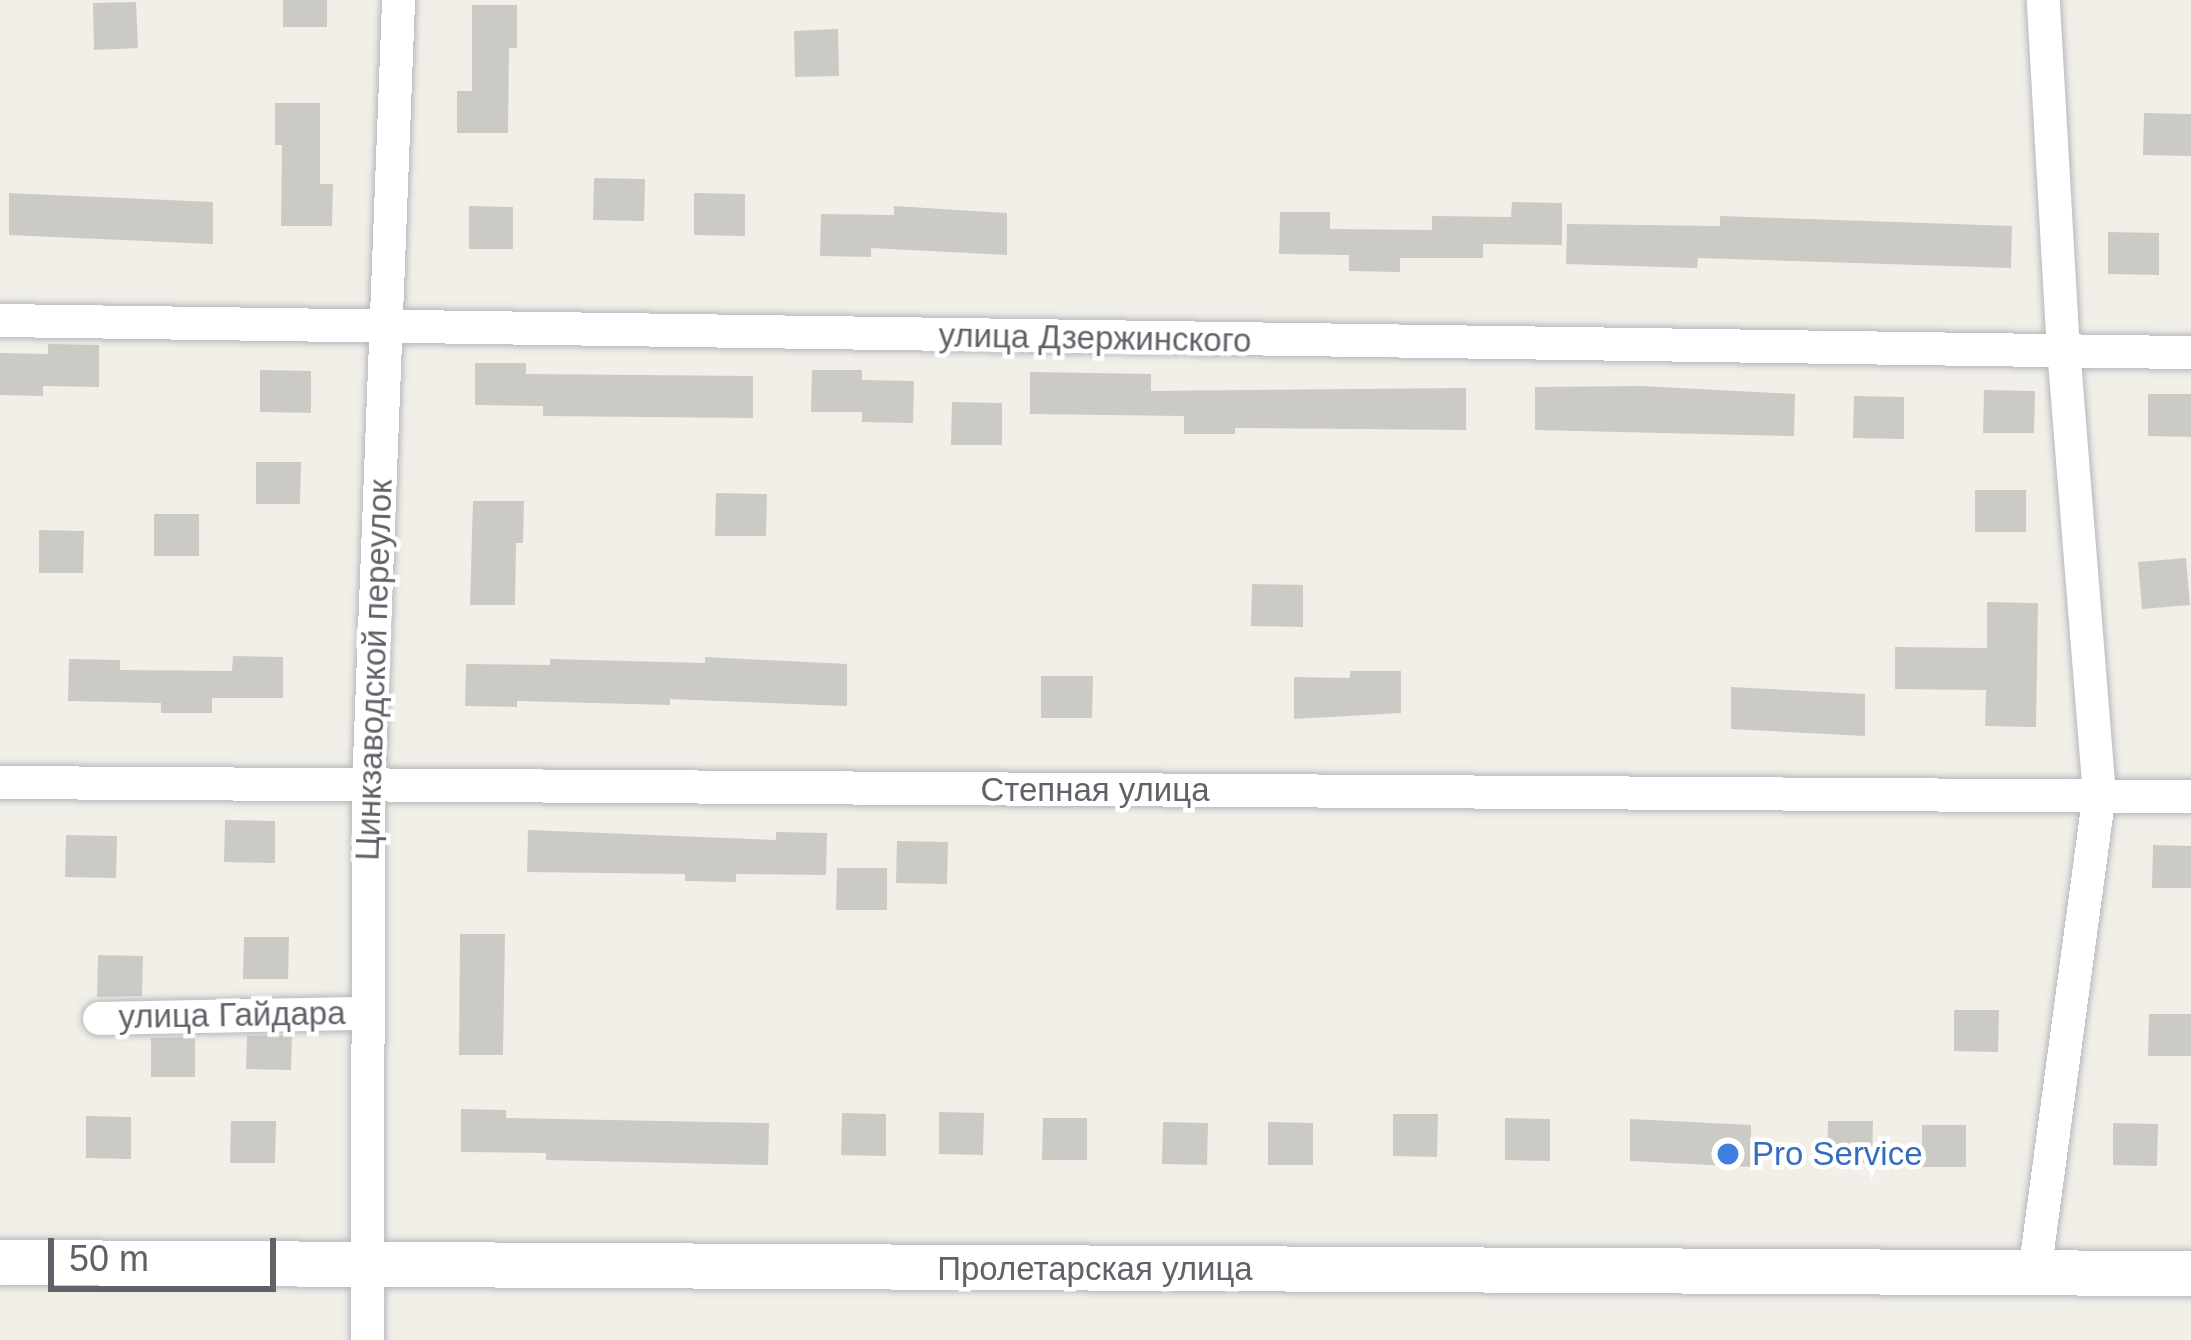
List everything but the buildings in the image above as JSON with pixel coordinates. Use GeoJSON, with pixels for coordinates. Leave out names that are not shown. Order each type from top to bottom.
{"type":"FeatureCollection","features":[{"type":"Feature","properties":{"kind":"main road","name":"Пролетарская улица"},"geometry":{"type":"LineString","coordinates":[[0,1262],[2191,1273]]}},
{"type":"Feature","properties":{"kind":"street","name":"Цинкзаводской переулок"},"geometry":{"type":"LineString","coordinates":[[367,1340],[363,1265],[368,786],[398,0]]}},
{"type":"Feature","properties":{"kind":"street"},"geometry":{"type":"LineString","coordinates":[[2034,1274],[2099,795],[2062,351],[2043,0]]}},
{"type":"Feature","properties":{"kind":"street","name":"улица Дзержинского"},"geometry":{"type":"LineString","coordinates":[[0,320],[2191,352]]}},
{"type":"Feature","properties":{"kind":"street","name":"Степная улица"},"geometry":{"type":"LineString","coordinates":[[0,782],[2191,796]]}},
{"type":"Feature","properties":{"kind":"street","name":"улица Гайдара"},"geometry":{"type":"LineString","coordinates":[[99,1018],[365,1013]]}},
{"type":"Feature","properties":{"kind":"place","name":"Pro Service"},"geometry":{"type":"Point","coordinates":[1728,1154]}}]}
